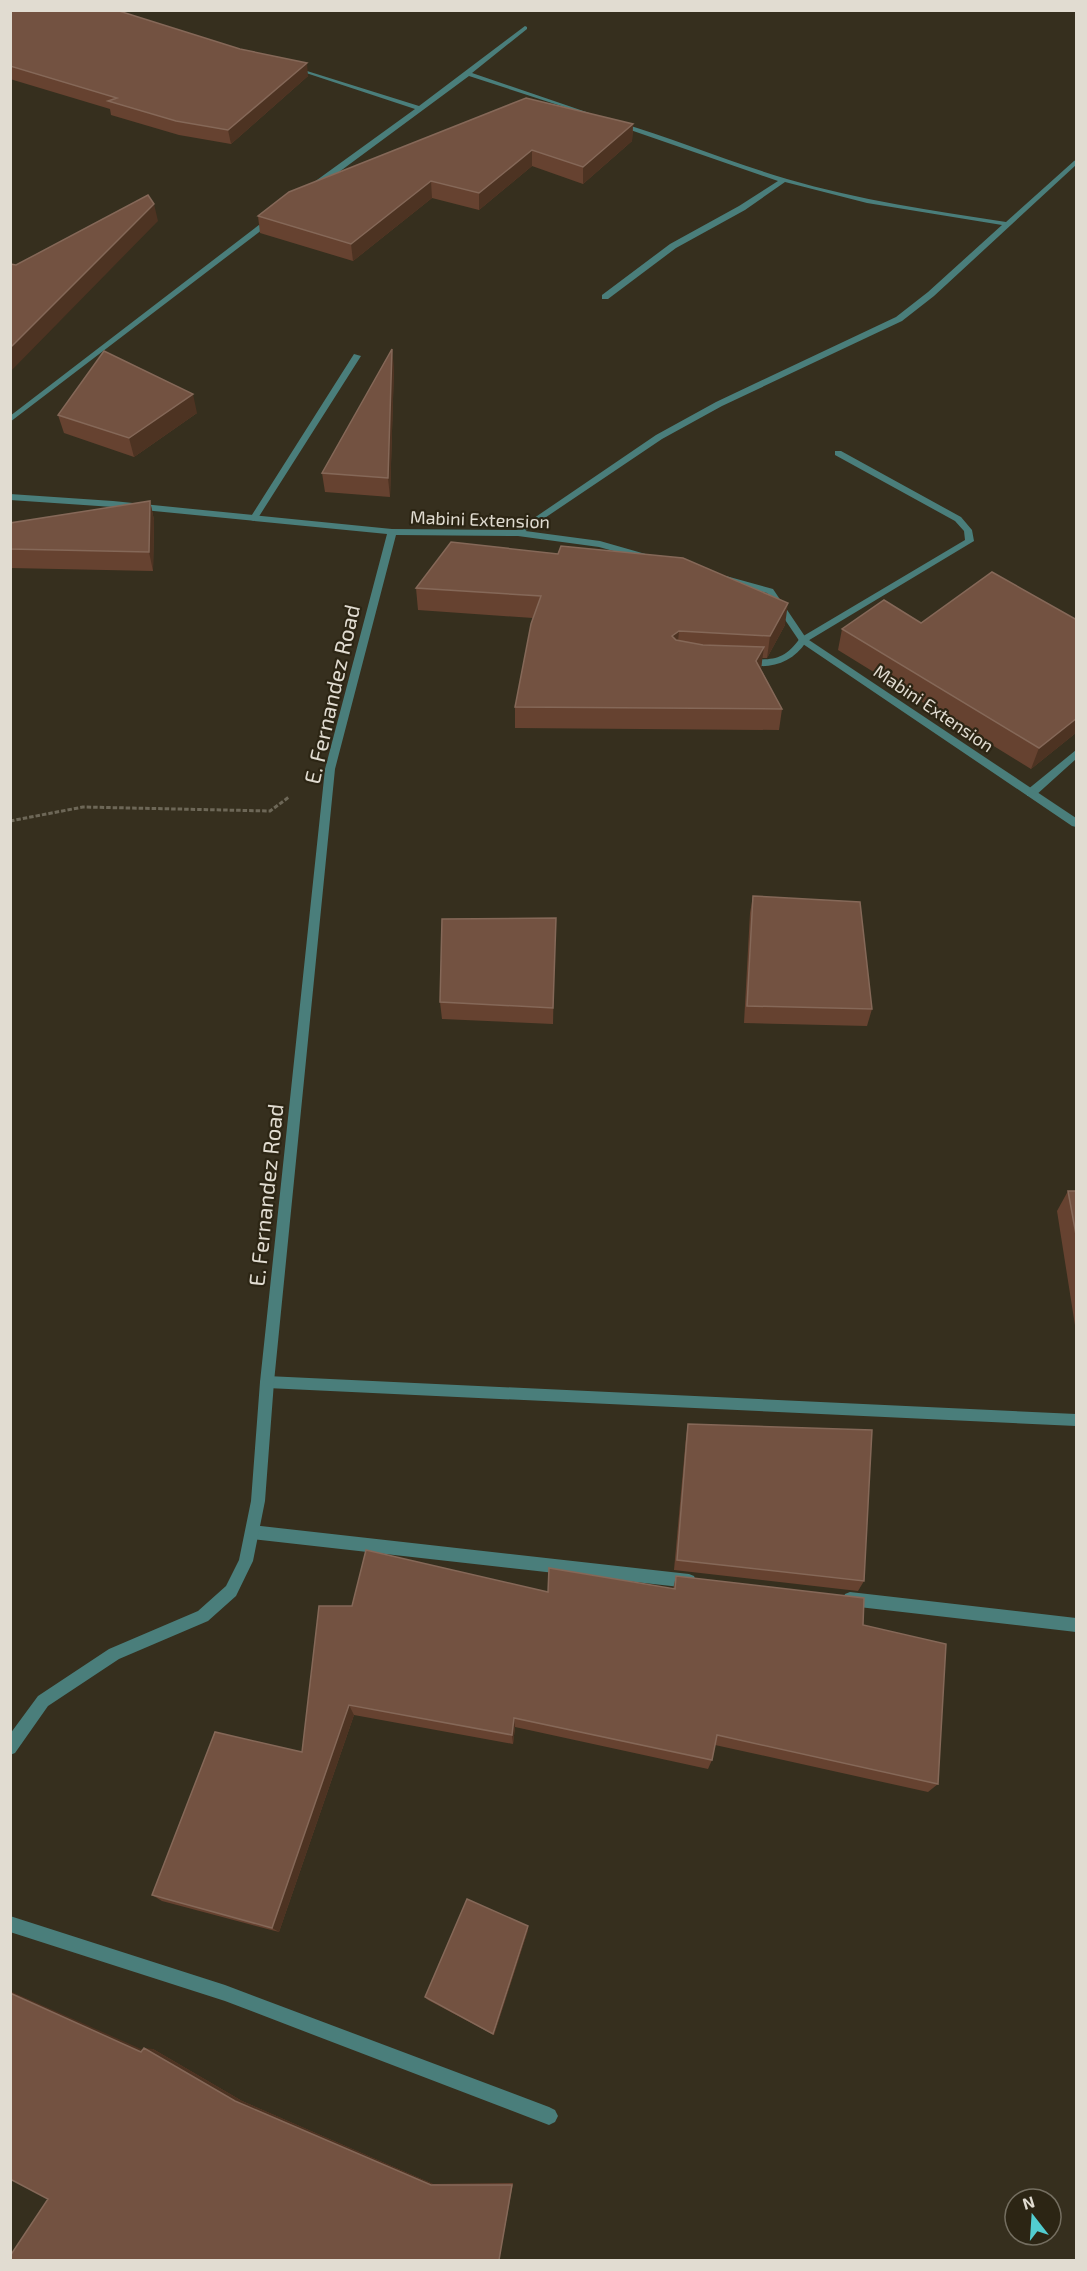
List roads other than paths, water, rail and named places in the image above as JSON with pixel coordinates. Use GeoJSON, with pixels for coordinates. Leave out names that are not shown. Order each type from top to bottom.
{"type":"FeatureCollection","features":[{"type":"Feature","properties":{"kind":"street"},"geometry":{"type":"LineString","coordinates":[[310,190],[417,108],[470,74],[525,28]]}},
{"type":"Feature","properties":{"kind":"street"},"geometry":{"type":"LineString","coordinates":[[282,63],[417,108]]}},
{"type":"Feature","properties":{"kind":"street"},"geometry":{"type":"LineString","coordinates":[[470,74],[784,180],[908,210],[1008,224]]}},
{"type":"Feature","properties":{"kind":"street"},"geometry":{"type":"LineString","coordinates":[[518,533],[659,437],[718,404],[899,319],[1077,162]]}},
{"type":"Feature","properties":{"kind":"street"},"geometry":{"type":"LineString","coordinates":[[605,297],[673,246],[742,208],[784,180]]}},
{"type":"Feature","properties":{"kind":"street"},"geometry":{"type":"LineString","coordinates":[[10,420],[282,211]]}},
{"type":"Feature","properties":{"kind":"street"},"geometry":{"type":"LineString","coordinates":[[254,518],[357,356]]}},
{"type":"Feature","properties":{"kind":"street"},"geometry":{"type":"LineString","coordinates":[[731,661],[780,661],[795,655],[803,640],[970,541],[968,530],[958,519],[838,453]]}},
{"type":"Feature","properties":{"kind":"street","name":"Mabini Extension"},"geometry":{"type":"LineString","coordinates":[[10,497],[392,532],[518,533],[600,544],[656,560]]}},
{"type":"Feature","properties":{"kind":"street","name":"E. Fernandez Road"},"geometry":{"type":"LineString","coordinates":[[10,1748],[44,1701],[114,1654],[203,1616],[231,1591],[246,1561],[258,1502],[267,1383],[330,769],[392,532]]}},
{"type":"Feature","properties":{"kind":"street","name":"Mabini Extension"},"geometry":{"type":"LineString","coordinates":[[713,576],[770,591],[803,640],[1077,823]]}},
{"type":"Feature","properties":{"kind":"street"},"geometry":{"type":"LineString","coordinates":[[1031,793],[1077,754]]}},
{"type":"Feature","properties":{"kind":"street"},"geometry":{"type":"LineString","coordinates":[[267,1383],[1077,1420]]}},
{"type":"Feature","properties":{"kind":"street"},"geometry":{"type":"LineString","coordinates":[[252,1532],[700,1582]]}},
{"type":"Feature","properties":{"kind":"street"},"geometry":{"type":"LineString","coordinates":[[829,1597],[1077,1625]]}},
{"type":"Feature","properties":{"kind":"street"},"geometry":{"type":"LineString","coordinates":[[10,1924],[225,1993],[549,2116]]}}]}
